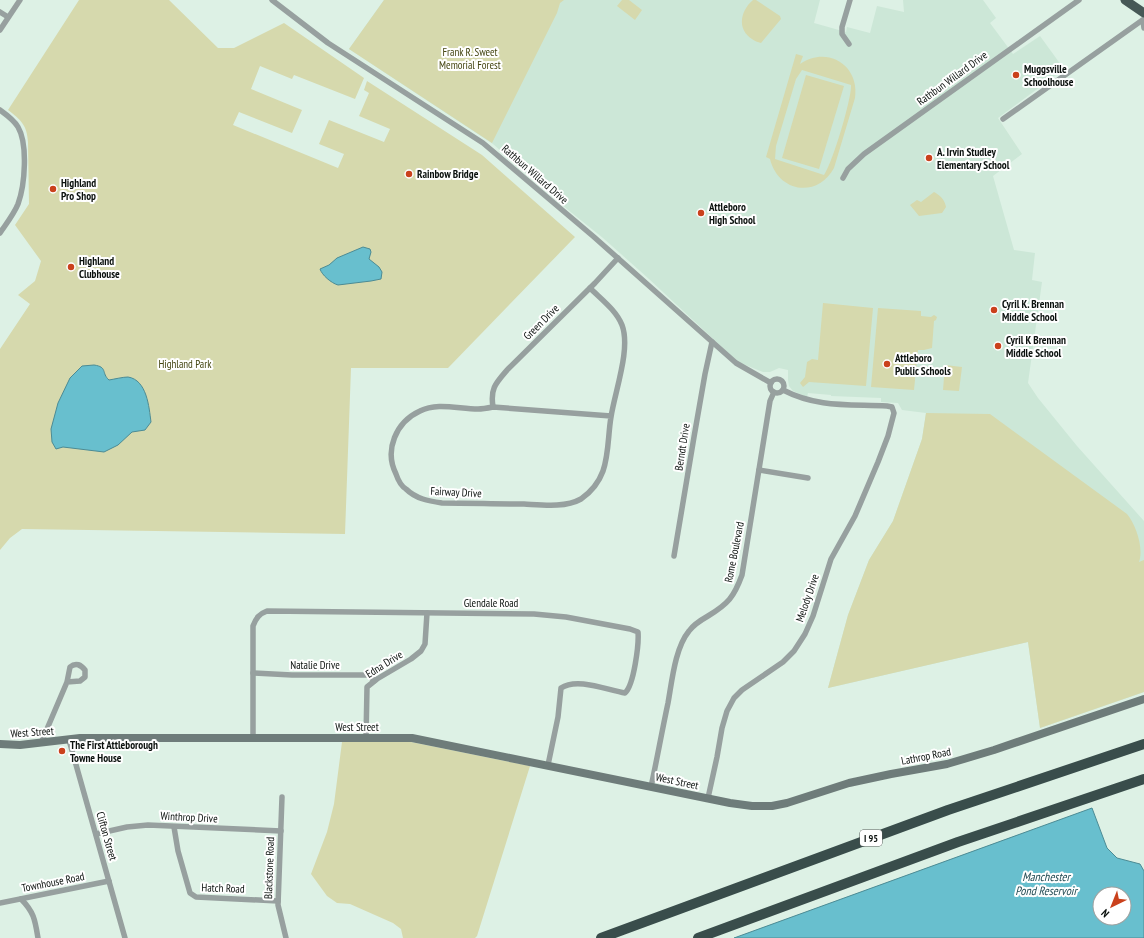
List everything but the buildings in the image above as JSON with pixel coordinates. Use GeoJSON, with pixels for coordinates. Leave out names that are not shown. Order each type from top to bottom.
{"type":"FeatureCollection","features":[{"type":"Feature","properties":{"kind":"highway"},"geometry":{"type":"LineString","coordinates":[[1125,0],[1144,18]]}},
{"type":"Feature","properties":{"kind":"highway","name":"I 95"},"geometry":{"type":"LineString","coordinates":[[601,938],[1020,784],[1144,744]]}},
{"type":"Feature","properties":{"kind":"highway"},"geometry":{"type":"LineString","coordinates":[[698,938],[958,842],[1144,779]]}},
{"type":"Feature","properties":{"kind":"main road","name":"Lathrop Road"},"geometry":{"type":"LineString","coordinates":[[708,798],[752,806],[772,806],[787,803],[849,783],[935,767],[961,760],[1144,699]]}},
{"type":"Feature","properties":{"kind":"main road","name":"West Street"},"geometry":{"type":"LineString","coordinates":[[0,744],[20,745],[69,740],[120,738],[412,738],[708,798]]}},
{"type":"Feature","properties":{"kind":"street"},"geometry":{"type":"LineString","coordinates":[[0,30],[20,0]]}},
{"type":"Feature","properties":{"kind":"street","name":"Rathbun Willard Drive"},"geometry":{"type":"LineString","coordinates":[[272,0],[328,43],[483,143],[618,258],[736,363],[771,383],[776,378],[779,379],[785,384],[783,390]]}},
{"type":"Feature","properties":{"kind":"street"},"geometry":{"type":"LineString","coordinates":[[849,44],[842,34],[842,27],[850,0]]}},
{"type":"Feature","properties":{"kind":"street","name":"Rathbun Willard Drive"},"geometry":{"type":"LineString","coordinates":[[843,178],[848,169],[864,154],[1079,0]]}},
{"type":"Feature","properties":{"kind":"street"},"geometry":{"type":"LineString","coordinates":[[0,12],[8,17]]}},
{"type":"Feature","properties":{"kind":"street"},"geometry":{"type":"LineString","coordinates":[[1144,18],[1144,28]]}},
{"type":"Feature","properties":{"kind":"street"},"geometry":{"type":"LineString","coordinates":[[1003,119],[1144,18]]}},
{"type":"Feature","properties":{"kind":"street"},"geometry":{"type":"LineString","coordinates":[[0,110],[14,122],[21,134],[24,151],[21,194],[13,214],[0,233]]}},
{"type":"Feature","properties":{"kind":"street","name":"Green Drive"},"geometry":{"type":"LineString","coordinates":[[493,407],[491,395],[496,383],[618,258]]}},
{"type":"Feature","properties":{"kind":"street","name":"Fairway Drive"},"geometry":{"type":"LineString","coordinates":[[590,288],[611,309],[622,324],[625,339],[619,382],[611,416],[604,464],[600,477],[590,492],[580,499],[568,504],[442,503],[426,501],[405,489],[398,480],[392,466],[391,453],[393,440],[399,427],[408,418],[421,410],[434,407],[478,409],[493,407],[611,416]]}},
{"type":"Feature","properties":{"kind":"street","name":"Berndt Drive"},"geometry":{"type":"LineString","coordinates":[[674,556],[705,374],[712,342]]}},
{"type":"Feature","properties":{"kind":"street"},"geometry":{"type":"LineString","coordinates":[[771,383],[770,387],[774,392],[778,393],[783,390]]}},
{"type":"Feature","properties":{"kind":"street","name":"Melody Drive"},"geometry":{"type":"LineString","coordinates":[[708,798],[722,728],[727,711],[734,698],[742,690],[783,662],[794,651],[805,634],[813,616],[821,586],[831,560],[855,516],[888,436],[894,413],[892,407],[816,403],[783,390]]}},
{"type":"Feature","properties":{"kind":"street","name":"Rome Boulevard"},"geometry":{"type":"LineString","coordinates":[[651,786],[675,668],[683,642],[689,631],[697,623],[721,608],[730,600],[737,590],[740,582],[748,545],[770,402],[774,392]]}},
{"type":"Feature","properties":{"kind":"street"},"geometry":{"type":"LineString","coordinates":[[759,470],[808,478]]}},
{"type":"Feature","properties":{"kind":"street","name":"Glendale Road"},"geometry":{"type":"LineString","coordinates":[[253,737],[253,626],[256,618],[260,614],[268,611],[534,614],[572,618],[630,628],[638,632],[638,644],[632,677],[629,690],[625,693],[574,683],[565,685],[561,688],[558,717],[548,765]]}},
{"type":"Feature","properties":{"kind":"street","name":"Edna Drive"},"geometry":{"type":"LineString","coordinates":[[366,738],[367,687],[421,651],[425,644],[427,613]]}},
{"type":"Feature","properties":{"kind":"street","name":"Natalie Drive"},"geometry":{"type":"LineString","coordinates":[[253,674],[370,675],[374,681]]}},
{"type":"Feature","properties":{"kind":"street"},"geometry":{"type":"LineString","coordinates":[[41,743],[67,682]]}},
{"type":"Feature","properties":{"kind":"street","name":"Clifton Street"},"geometry":{"type":"LineString","coordinates":[[69,740],[125,938]]}},
{"type":"Feature","properties":{"kind":"street","name":"Blackstone Road"},"geometry":{"type":"LineString","coordinates":[[282,797],[278,901],[286,938]]}},
{"type":"Feature","properties":{"kind":"street","name":"Winthrop Drive"},"geometry":{"type":"LineString","coordinates":[[96,834],[126,827],[148,825],[281,831]]}},
{"type":"Feature","properties":{"kind":"street","name":"Hatch Road"},"geometry":{"type":"LineString","coordinates":[[174,827],[178,852],[190,893],[196,897],[278,901]]}},
{"type":"Feature","properties":{"kind":"street","name":"Townhouse Road"},"geometry":{"type":"LineString","coordinates":[[0,903],[109,881]]}},
{"type":"Feature","properties":{"kind":"street"},"geometry":{"type":"LineString","coordinates":[[21,898],[31,910],[38,938]]}},
{"type":"Feature","properties":{"kind":"shaded area","name":"Attleboro Public Schools"},"geometry":{"type":"Polygon","coordinates":[[[384,0],[820,0],[814,23],[846,32],[847,27],[870,33],[877,6],[904,12],[903,0],[983,0],[996,18],[990,23],[1013,54],[1040,36],[1064,69],[998,118],[1022,154],[993,176],[1014,250],[1035,253],[1032,280],[1042,282],[1028,383],[1038,398],[1077,446],[1144,521],[1144,692],[1040,728],[1028,642],[828,688],[848,615],[869,560],[893,521],[922,439],[926,413],[902,410],[898,403],[881,402],[881,398],[831,396],[808,393],[807,397],[793,391],[789,386],[788,370],[779,368],[770,372],[763,372],[738,362],[603,238],[567,209],[493,144],[349,49],[384,0]]]}},
{"type":"Feature","properties":{"kind":"green space","name":"Highland Park"},"geometry":{"type":"Polygon","coordinates":[[[79,0],[169,0],[218,48],[234,48],[284,23],[364,78],[355,99],[294,75],[292,79],[260,66],[251,89],[302,110],[292,133],[239,112],[233,125],[338,168],[344,154],[319,144],[329,120],[384,142],[390,129],[359,116],[369,93],[364,90],[367,81],[482,155],[575,237],[448,368],[351,368],[345,534],[22,529],[10,538],[0,550],[0,349],[30,304],[18,295],[35,281],[41,261],[15,225],[29,204],[28,142],[25,127],[8,110],[79,0]]]}},
{"type":"Feature","properties":{"kind":"green space","name":"Frank R. Sweet Memorial Forest"},"geometry":{"type":"Polygon","coordinates":[[[384,0],[564,0],[560,3],[557,13],[492,143],[349,49],[384,0]]]}},
{"type":"Feature","properties":{"kind":"green space"},"geometry":{"type":"Polygon","coordinates":[[[622,0],[629,0],[642,10],[635,20],[617,6],[622,0]]]}},
{"type":"Feature","properties":{"kind":"green space"},"geometry":{"type":"Polygon","coordinates":[[[753,0],[756,0],[780,16],[781,19],[761,43],[747,35],[742,25],[743,14],[753,0]]]}},
{"type":"Feature","properties":{"kind":"green space"},"geometry":{"type":"Polygon","coordinates":[[[796,54],[803,56],[800,64],[810,59],[821,57],[831,58],[840,62],[847,68],[852,76],[855,86],[855,98],[834,168],[827,178],[818,184],[808,187],[799,188],[789,185],[781,179],[774,170],[770,159],[766,157],[796,54]],[[802,70],[796,79],[776,146],[775,159],[824,175],[832,159],[841,131],[851,85],[802,70]]]}},
{"type":"Feature","properties":{"kind":"green space"},"geometry":{"type":"Polygon","coordinates":[[[806,75],[844,86],[819,169],[782,158],[806,75]]]}},
{"type":"Feature","properties":{"kind":"green space"},"geometry":{"type":"Polygon","coordinates":[[[934,192],[942,198],[946,207],[942,213],[919,216],[910,205],[917,200],[921,202],[934,192]]]}},
{"type":"Feature","properties":{"kind":"green space"},"geometry":{"type":"Polygon","coordinates":[[[823,303],[873,308],[866,386],[809,382],[803,387],[800,383],[805,377],[807,362],[812,359],[818,360],[823,303]]]}},
{"type":"Feature","properties":{"kind":"green space"},"geometry":{"type":"Polygon","coordinates":[[[878,308],[921,311],[921,316],[931,317],[934,315],[937,317],[934,321],[932,348],[918,350],[914,390],[871,387],[878,308]]]}},
{"type":"Feature","properties":{"kind":"green space"},"geometry":{"type":"Polygon","coordinates":[[[945,365],[962,367],[959,391],[943,390],[945,365]]]}},
{"type":"Feature","properties":{"kind":"green space"},"geometry":{"type":"Polygon","coordinates":[[[926,413],[990,414],[1127,514],[1136,530],[1140,544],[1139,562],[1144,560],[1144,692],[1040,728],[1028,642],[828,688],[848,615],[869,560],[893,521],[922,439],[926,413]]]}},
{"type":"Feature","properties":{"kind":"green space"},"geometry":{"type":"Polygon","coordinates":[[[406,741],[530,766],[477,936],[475,938],[403,938],[401,929],[393,923],[350,904],[337,903],[327,896],[311,874],[327,832],[334,804],[342,742],[406,741]]]}},
{"type":"Feature","properties":{"kind":"water"},"geometry":{"type":"Polygon","coordinates":[[[363,247],[370,249],[371,252],[369,259],[379,267],[382,272],[381,279],[338,285],[330,281],[321,271],[320,269],[329,265],[337,258],[363,247]]]}},
{"type":"Feature","properties":{"kind":"water"},"geometry":{"type":"Polygon","coordinates":[[[94,365],[103,369],[109,380],[128,377],[139,383],[146,395],[151,422],[145,430],[132,432],[118,445],[104,452],[63,447],[56,449],[52,442],[51,429],[58,403],[70,378],[82,366],[94,365]]]}},
{"type":"Feature","properties":{"kind":"water","name":"Manchester Pond Reservoir"},"geometry":{"type":"Polygon","coordinates":[[[1092,808],[1107,848],[1117,858],[1140,864],[1144,871],[1144,938],[734,938],[1092,808]]]}},
{"type":"Feature","properties":{"kind":"place","name":"Muggsville Schoolhouse"},"geometry":{"type":"Point","coordinates":[1016,75]}},
{"type":"Feature","properties":{"kind":"place","name":"A. Irvin Studley Elementary School"},"geometry":{"type":"Point","coordinates":[929,158]}},
{"type":"Feature","properties":{"kind":"place","name":"Rainbow Bridge"},"geometry":{"type":"Point","coordinates":[409,174]}},
{"type":"Feature","properties":{"kind":"place","name":"Highland Pro Shop"},"geometry":{"type":"Point","coordinates":[53,189]}},
{"type":"Feature","properties":{"kind":"place","name":"Attleboro High School"},"geometry":{"type":"Point","coordinates":[701,213]}},
{"type":"Feature","properties":{"kind":"place","name":"Highland Clubhouse"},"geometry":{"type":"Point","coordinates":[71,267]}},
{"type":"Feature","properties":{"kind":"place","name":"Cyril K. Brennan Middle School"},"geometry":{"type":"Point","coordinates":[994,310]}},
{"type":"Feature","properties":{"kind":"place","name":"Cyril K Brennan Middle School"},"geometry":{"type":"Point","coordinates":[998,346]}},
{"type":"Feature","properties":{"kind":"place","name":"Attleboro Public Schools"},"geometry":{"type":"Point","coordinates":[887,364]}},
{"type":"Feature","properties":{"kind":"place","name":"The First Attleborough Towne House"},"geometry":{"type":"Point","coordinates":[62,751]}}]}
